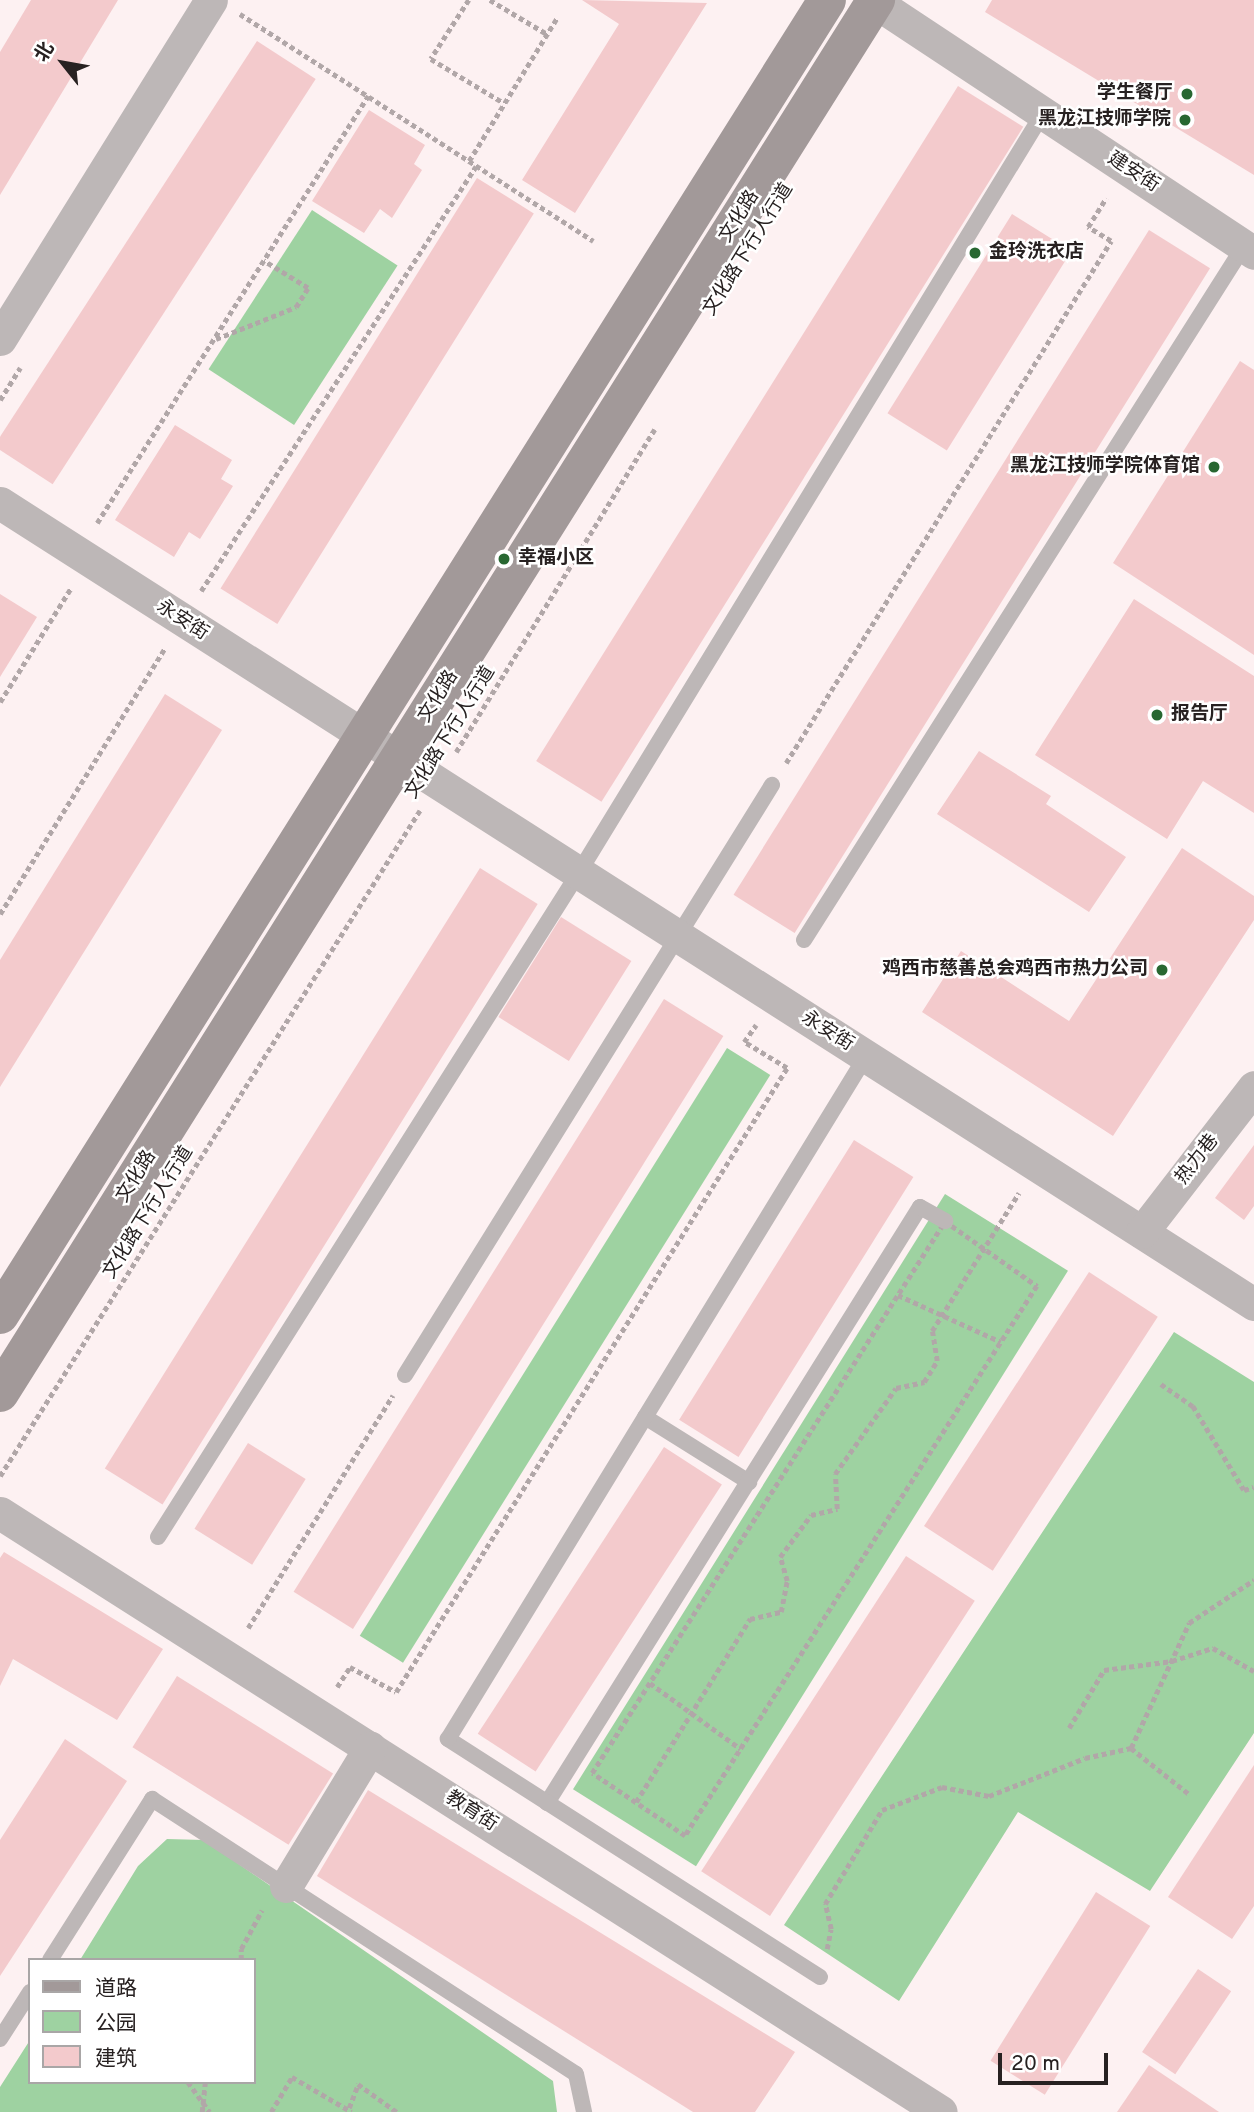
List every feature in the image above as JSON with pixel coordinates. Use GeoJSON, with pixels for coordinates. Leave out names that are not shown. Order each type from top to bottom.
{"type":"FeatureCollection","features":[{"type":"Feature","properties":{"kind":"main road"},"geometry":{"type":"LineString","coordinates":[[0,1315],[827,0]]}},
{"type":"Feature","properties":{"kind":"main road","name":"文化路"},"geometry":{"type":"LineString","coordinates":[[0,1393],[874,1]]}},
{"type":"Feature","properties":{"kind":"street","name":"建安街"},"geometry":{"type":"LineString","coordinates":[[874,1],[1249,249]]}},
{"type":"Feature","properties":{"kind":"street"},"geometry":{"type":"LineString","coordinates":[[0,339],[222,4]]}},
{"type":"Feature","properties":{"kind":"street","name":"永安街"},"geometry":{"type":"LineString","coordinates":[[0,503],[436,784],[1254,1304]]}},
{"type":"Feature","properties":{"kind":"street","name":"热力巷"},"geometry":{"type":"LineString","coordinates":[[1142,1232],[1254,1087]]}},
{"type":"Feature","properties":{"kind":"street","name":"教育街"},"geometry":{"type":"LineString","coordinates":[[0,1513],[370,1748],[897,2100],[941,2112]]}},
{"type":"Feature","properties":{"kind":"street"},"geometry":{"type":"LineString","coordinates":[[282,1883],[370,1748]]}},
{"type":"Feature","properties":{"kind":"lane"},"geometry":{"type":"LineString","coordinates":[[158,1536],[578,874],[1042,113]]}},
{"type":"Feature","properties":{"kind":"lane"},"geometry":{"type":"LineString","coordinates":[[804,940],[1249,249]]}},
{"type":"Feature","properties":{"kind":"lane"},"geometry":{"type":"LineString","coordinates":[[405,1375],[772,785]]}},
{"type":"Feature","properties":{"kind":"lane"},"geometry":{"type":"LineString","coordinates":[[820,1977],[448,1739],[866,1056]]}},
{"type":"Feature","properties":{"kind":"lane"},"geometry":{"type":"LineString","coordinates":[[547,1803],[920,1207],[944,1221]]}},
{"type":"Feature","properties":{"kind":"lane"},"geometry":{"type":"LineString","coordinates":[[645,1417],[749,1482]]}},
{"type":"Feature","properties":{"kind":"lane"},"geometry":{"type":"LineString","coordinates":[[51,1958],[152,1799],[576,2074],[584,2112]]}},
{"type":"Feature","properties":{"kind":"lane"},"geometry":{"type":"LineString","coordinates":[[0,2039],[28,1995]]}},
{"type":"Feature","properties":{"kind":"path"},"geometry":{"type":"LineString","coordinates":[[469,0],[432,59],[504,103]]}},
{"type":"Feature","properties":{"kind":"path"},"geometry":{"type":"LineString","coordinates":[[490,0],[547,34]]}},
{"type":"Feature","properties":{"kind":"path"},"geometry":{"type":"LineString","coordinates":[[222,4],[593,241]]}},
{"type":"Feature","properties":{"kind":"path"},"geometry":{"type":"LineString","coordinates":[[469,161],[557,18]]}},
{"type":"Feature","properties":{"kind":"path"},"geometry":{"type":"LineString","coordinates":[[0,702],[83,557],[215,339],[368,96]]}},
{"type":"Feature","properties":{"kind":"path"},"geometry":{"type":"LineString","coordinates":[[0,914],[182,621],[476,166]]}},
{"type":"Feature","properties":{"kind":"path"},"geometry":{"type":"LineString","coordinates":[[772,785],[1111,241],[1088,227],[1126,168]]}},
{"type":"Feature","properties":{"kind":"path"},"geometry":{"type":"LineString","coordinates":[[215,339],[296,307],[308,288],[264,261]]}},
{"type":"Feature","properties":{"kind":"path","name":"文化路下行人行道"},"geometry":{"type":"LineString","coordinates":[[0,1476],[436,784],[656,427]]}},
{"type":"Feature","properties":{"kind":"path"},"geometry":{"type":"LineString","coordinates":[[319,1716],[350,1667],[396,1692],[787,1068],[744,1042]]}},
{"type":"Feature","properties":{"kind":"path"},"geometry":{"type":"LineString","coordinates":[[636,1802],[750,1619],[781,1612],[787,1581],[780,1557],[811,1515],[837,1509],[835,1474],[896,1388],[924,1382],[937,1361],[932,1331],[1037,1165]]}},
{"type":"Feature","properties":{"kind":"path"},"geometry":{"type":"LineString","coordinates":[[944,1221],[984,1249],[1037,1286],[685,1836],[592,1773],[944,1221]]}},
{"type":"Feature","properties":{"kind":"path"},"geometry":{"type":"LineString","coordinates":[[898,1294],[1001,1342]]}},
{"type":"Feature","properties":{"kind":"path"},"geometry":{"type":"LineString","coordinates":[[229,1658],[405,1375]]}},
{"type":"Feature","properties":{"kind":"path"},"geometry":{"type":"LineString","coordinates":[[1161,1384],[1193,1406],[1244,1490],[1254,1487]]}},
{"type":"Feature","properties":{"kind":"path"},"geometry":{"type":"LineString","coordinates":[[1132,1748],[1189,1623],[1254,1580]]}},
{"type":"Feature","properties":{"kind":"path"},"geometry":{"type":"LineString","coordinates":[[1069,1728],[1104,1670],[1172,1661],[1213,1648],[1254,1671]]}},
{"type":"Feature","properties":{"kind":"path"},"geometry":{"type":"LineString","coordinates":[[649,1683],[741,1749]]}},
{"type":"Feature","properties":{"kind":"path"},"geometry":{"type":"LineString","coordinates":[[1132,1748],[1189,1794]]}},
{"type":"Feature","properties":{"kind":"path"},"geometry":{"type":"LineString","coordinates":[[820,1977],[831,1929],[825,1904],[881,1810],[942,1787],[989,1796],[1085,1758],[1132,1748]]}},
{"type":"Feature","properties":{"kind":"path"},"geometry":{"type":"LineString","coordinates":[[241,1958],[241,1949],[282,1883]]}},
{"type":"Feature","properties":{"kind":"path"},"geometry":{"type":"LineString","coordinates":[[271,2112],[292,2077],[351,2110],[358,2084],[397,2112]]}},
{"type":"Feature","properties":{"kind":"path"},"geometry":{"type":"LineString","coordinates":[[189,2084],[210,2112]]}},
{"type":"Feature","properties":{"kind":"path"},"geometry":{"type":"LineString","coordinates":[[202,2112],[205,2084]]}},
{"type":"Feature","properties":{"kind":"green space"},"geometry":{"type":"Polygon","coordinates":[[[312,210],[398,266],[294,425],[209,369],[312,210]]]}},
{"type":"Feature","properties":{"kind":"green space"},"geometry":{"type":"Polygon","coordinates":[[[727,1048],[770,1075],[403,1663],[360,1636],[727,1048]]]}},
{"type":"Feature","properties":{"kind":"green space"},"geometry":{"type":"Polygon","coordinates":[[[945,1194],[1068,1271],[696,1866],[573,1789],[945,1194]]]}},
{"type":"Feature","properties":{"kind":"green space"},"geometry":{"type":"Polygon","coordinates":[[[1174,1332],[1254,1382],[1254,1733],[1150,1891],[1018,1812],[899,2001],[784,1925],[1174,1332]]]}},
{"type":"Feature","properties":{"kind":"green space"},"geometry":{"type":"Polygon","coordinates":[[[167,1839],[204,1840],[553,2081],[557,2112],[0,2112],[0,2087],[28,2043],[28,2084],[256,2084],[256,1958],[81,1958],[138,1866],[167,1839]]]}},
{"type":"Feature","properties":{"kind":"building"},"geometry":{"type":"Polygon","coordinates":[[[31,0],[118,0],[0,195],[0,52],[31,0]]]}},
{"type":"Feature","properties":{"kind":"building"},"geometry":{"type":"Polygon","coordinates":[[[582,0],[707,3],[575,213],[522,180],[619,24],[582,0]]]}},
{"type":"Feature","properties":{"kind":"building","name":"黑龙江技师学院"},"geometry":{"type":"Polygon","coordinates":[[[992,0],[1254,0],[1254,175],[985,12],[992,0]]]}},
{"type":"Feature","properties":{"kind":"building"},"geometry":{"type":"Polygon","coordinates":[[[257,41],[316,79],[53,484],[0,450],[0,437],[257,41]]]}},
{"type":"Feature","properties":{"kind":"building"},"geometry":{"type":"Polygon","coordinates":[[[958,86],[1023,127],[601,802],[536,761],[958,86]]]}},
{"type":"Feature","properties":{"kind":"building"},"geometry":{"type":"Polygon","coordinates":[[[369,110],[425,145],[414,164],[422,170],[392,218],[380,209],[364,233],[312,201],[369,110]]]}},
{"type":"Feature","properties":{"kind":"building"},"geometry":{"type":"Polygon","coordinates":[[[477,178],[534,214],[277,624],[221,588],[477,178]]]}},
{"type":"Feature","properties":{"kind":"building"},"geometry":{"type":"Polygon","coordinates":[[[1012,214],[1071,251],[947,450],[887,413],[1012,214]]]}},
{"type":"Feature","properties":{"kind":"building"},"geometry":{"type":"Polygon","coordinates":[[[1149,230],[1210,268],[795,933],[734,895],[1149,230]]]}},
{"type":"Feature","properties":{"kind":"building","name":"黑龙江技师学院体育馆"},"geometry":{"type":"Polygon","coordinates":[[[1240,361],[1254,370],[1254,655],[1113,563],[1240,361]]]}},
{"type":"Feature","properties":{"kind":"building"},"geometry":{"type":"Polygon","coordinates":[[[175,425],[232,460],[221,479],[233,486],[200,539],[189,532],[174,557],[115,520],[175,425]]]}},
{"type":"Feature","properties":{"kind":"building"},"geometry":{"type":"Polygon","coordinates":[[[0,594],[37,617],[0,677],[0,594]]]}},
{"type":"Feature","properties":{"kind":"building","name":"报告厅"},"geometry":{"type":"Polygon","coordinates":[[[1134,599],[1254,676],[1254,813],[1203,781],[1167,839],[1035,755],[1134,599]]]}},
{"type":"Feature","properties":{"kind":"building"},"geometry":{"type":"Polygon","coordinates":[[[165,694],[222,730],[0,1087],[0,960],[165,694]]]}},
{"type":"Feature","properties":{"kind":"building"},"geometry":{"type":"Polygon","coordinates":[[[979,751],[1051,796],[1046,804],[1126,857],[1089,912],[937,814],[979,751]]]}},
{"type":"Feature","properties":{"kind":"building","name":"鸡西市慈善总会鸡西市热力公司"},"geometry":{"type":"Polygon","coordinates":[[[1182,848],[1254,896],[1254,920],[1113,1136],[922,1012],[961,951],[1069,1021],[1182,848]]]}},
{"type":"Feature","properties":{"kind":"building"},"geometry":{"type":"Polygon","coordinates":[[[480,868],[538,904],[162,1504],[105,1468],[480,868]]]}},
{"type":"Feature","properties":{"kind":"building"},"geometry":{"type":"Polygon","coordinates":[[[561,917],[631,961],[569,1061],[498,1017],[561,917]]]}},
{"type":"Feature","properties":{"kind":"building"},"geometry":{"type":"Polygon","coordinates":[[[664,999],[723,1036],[353,1629],[294,1592],[664,999]]]}},
{"type":"Feature","properties":{"kind":"building"},"geometry":{"type":"Polygon","coordinates":[[[854,1140],[913,1177],[738,1457],[679,1420],[854,1140]]]}},
{"type":"Feature","properties":{"kind":"building"},"geometry":{"type":"Polygon","coordinates":[[[1254,1145],[1254,1206],[1244,1220],[1215,1198],[1254,1145]]]}},
{"type":"Feature","properties":{"kind":"building"},"geometry":{"type":"Polygon","coordinates":[[[1089,1272],[1158,1317],[993,1571],[924,1526],[1089,1272]]]}},
{"type":"Feature","properties":{"kind":"building"},"geometry":{"type":"Polygon","coordinates":[[[248,1443],[306,1479],[252,1565],[194,1529],[248,1443]]]}},
{"type":"Feature","properties":{"kind":"building"},"geometry":{"type":"Polygon","coordinates":[[[664,1447],[722,1485],[536,1771],[478,1734],[664,1447]]]}},
{"type":"Feature","properties":{"kind":"building"},"geometry":{"type":"Polygon","coordinates":[[[4,1552],[163,1649],[117,1720],[13,1659],[0,1686],[0,1558],[4,1552]]]}},
{"type":"Feature","properties":{"kind":"building"},"geometry":{"type":"Polygon","coordinates":[[[906,1556],[975,1601],[770,1916],[701,1871],[906,1556]]]}},
{"type":"Feature","properties":{"kind":"building"},"geometry":{"type":"Polygon","coordinates":[[[177,1676],[333,1774],[289,1845],[132,1747],[177,1676]]]}},
{"type":"Feature","properties":{"kind":"building"},"geometry":{"type":"Polygon","coordinates":[[[65,1739],[127,1781],[0,1976],[0,1840],[65,1739]]]}},
{"type":"Feature","properties":{"kind":"building"},"geometry":{"type":"Polygon","coordinates":[[[1254,1765],[1254,1906],[1232,1939],[1168,1897],[1254,1765]]]}},
{"type":"Feature","properties":{"kind":"building"},"geometry":{"type":"Polygon","coordinates":[[[368,1790],[795,2052],[755,2112],[693,2112],[317,1876],[368,1790]]]}},
{"type":"Feature","properties":{"kind":"building"},"geometry":{"type":"Polygon","coordinates":[[[1096,1892],[1150,1926],[1045,2095],[991,2061],[1096,1892]]]}},
{"type":"Feature","properties":{"kind":"building"},"geometry":{"type":"Polygon","coordinates":[[[1198,1969],[1231,1991],[1175,2074],[1142,2052],[1198,1969]]]}},
{"type":"Feature","properties":{"kind":"building"},"geometry":{"type":"Polygon","coordinates":[[[1149,2065],[1219,2112],[1117,2112],[1149,2065]]]}},
{"type":"Feature","properties":{"kind":"place","name":"学生餐厅"},"geometry":{"type":"Point","coordinates":[1187,94]}},
{"type":"Feature","properties":{"kind":"place","name":"黑龙江技师学院"},"geometry":{"type":"Point","coordinates":[1185,120]}},
{"type":"Feature","properties":{"kind":"place","name":"金玲洗衣店"},"geometry":{"type":"Point","coordinates":[975,253]}},
{"type":"Feature","properties":{"kind":"place","name":"黑龙江技师学院体育馆"},"geometry":{"type":"Point","coordinates":[1214,467]}},
{"type":"Feature","properties":{"kind":"place","name":"幸福小区"},"geometry":{"type":"Point","coordinates":[504,559]}},
{"type":"Feature","properties":{"kind":"place","name":"报告厅"},"geometry":{"type":"Point","coordinates":[1157,715]}},
{"type":"Feature","properties":{"kind":"place","name":"鸡西市慈善总会鸡西市热力公司"},"geometry":{"type":"Point","coordinates":[1162,970]}}]}
